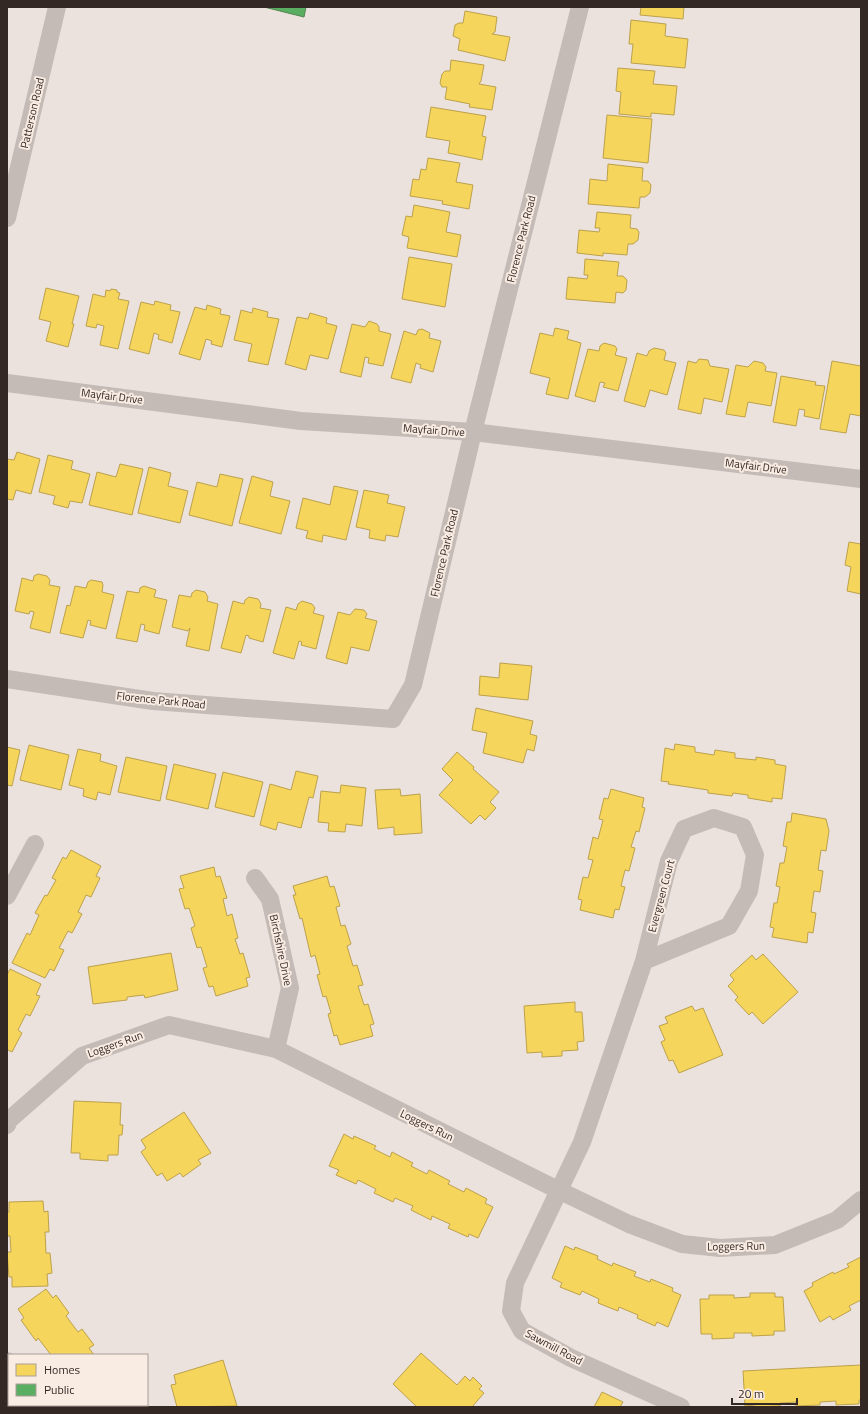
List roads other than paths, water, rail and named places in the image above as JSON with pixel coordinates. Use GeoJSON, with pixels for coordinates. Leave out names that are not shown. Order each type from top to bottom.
{"type":"FeatureCollection","features":[{"type":"Feature","properties":{"kind":"street","name":"Patterson Road"},"geometry":{"type":"LineString","coordinates":[[7,218],[57,7]]}},
{"type":"Feature","properties":{"kind":"street","name":"Florence Park Road"},"geometry":{"type":"LineString","coordinates":[[7,679],[153,701],[393,719],[413,685],[473,432],[580,7]]}},
{"type":"Feature","properties":{"kind":"street","name":"Mayfair Drive"},"geometry":{"type":"LineString","coordinates":[[7,383],[302,421],[473,432],[861,479]]}},
{"type":"Feature","properties":{"kind":"street","name":"Evergreen Court"},"geometry":{"type":"LineString","coordinates":[[558,1190],[582,1142],[644,962],[669,862],[684,829],[714,818],[743,827],[755,854],[749,891],[729,926],[644,962]]}},
{"type":"Feature","properties":{"kind":"street"},"geometry":{"type":"LineString","coordinates":[[7,896],[35,844]]}},
{"type":"Feature","properties":{"kind":"street","name":"Birchshire Drive"},"geometry":{"type":"LineString","coordinates":[[255,878],[270,899],[290,988],[276,1050]]}},
{"type":"Feature","properties":{"kind":"street","name":"Loggers Run"},"geometry":{"type":"LineString","coordinates":[[8,1121],[82,1056],[169,1025],[276,1050],[629,1224],[682,1244],[720,1248],[775,1245],[837,1220],[861,1200]]}},
{"type":"Feature","properties":{"kind":"street","name":"Sawmill Road"},"geometry":{"type":"LineString","coordinates":[[558,1190],[515,1283],[511,1311],[522,1331],[571,1358],[681,1407]]}}]}
